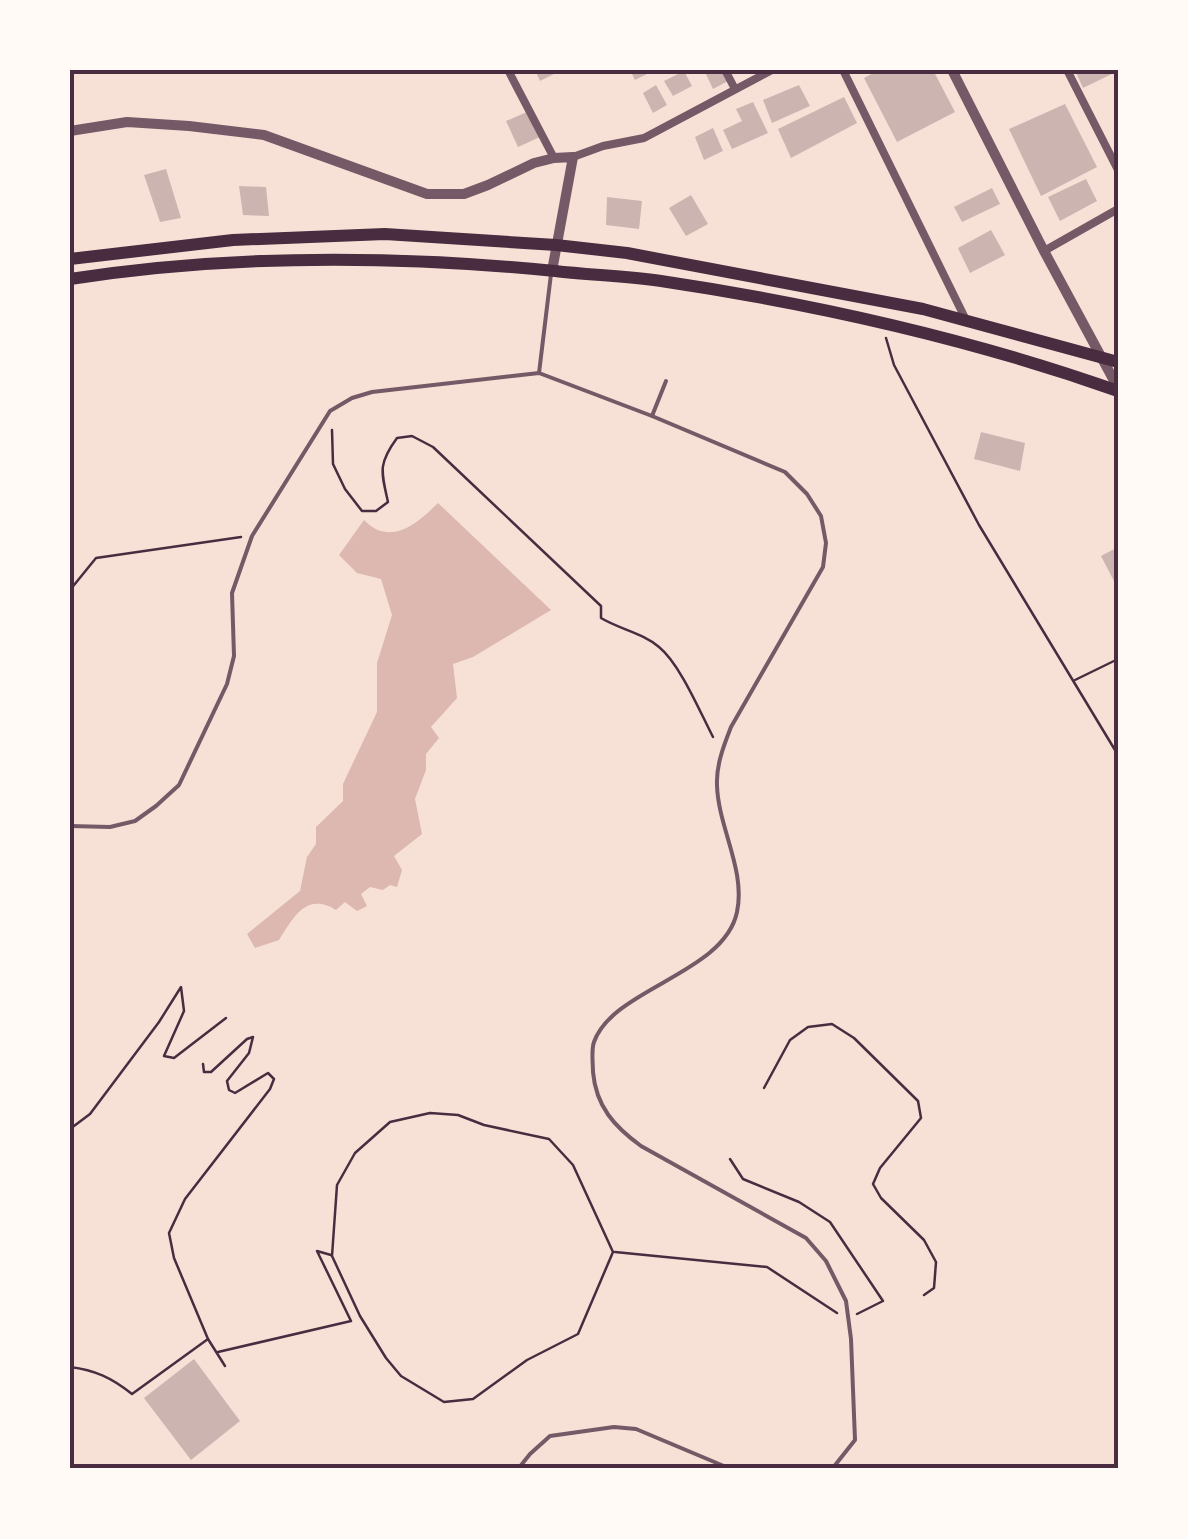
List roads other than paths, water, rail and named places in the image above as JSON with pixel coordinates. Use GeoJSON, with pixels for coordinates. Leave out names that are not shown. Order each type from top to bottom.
{"type":"FeatureCollection","features":[{"type":"Feature","properties":{"kind":"main road"},"geometry":{"type":"LineString","coordinates":[[70,259],[234,240],[385,234],[556,245],[627,253],[923,309],[1118,362]]}},
{"type":"Feature","properties":{"kind":"main road"},"geometry":{"type":"LineString","coordinates":[[70,279],[136,269],[266,259],[497,264],[657,280],[882,324],[1118,390]]}},
{"type":"Feature","properties":{"kind":"street"},"geometry":{"type":"LineString","coordinates":[[508,70],[554,158]]}},
{"type":"Feature","properties":{"kind":"street"},"geometry":{"type":"LineString","coordinates":[[725,70],[735,89]]}},
{"type":"Feature","properties":{"kind":"street"},"geometry":{"type":"LineString","coordinates":[[70,131],[127,122],[264,135],[427,194],[464,194],[534,163],[644,138],[772,70]]}},
{"type":"Feature","properties":{"kind":"street"},"geometry":{"type":"LineString","coordinates":[[844,70],[966,320]]}},
{"type":"Feature","properties":{"kind":"street"},"geometry":{"type":"LineString","coordinates":[[952,70],[1118,390]]}},
{"type":"Feature","properties":{"kind":"street"},"geometry":{"type":"LineString","coordinates":[[1067,70],[1118,170]]}},
{"type":"Feature","properties":{"kind":"street"},"geometry":{"type":"LineString","coordinates":[[552,271],[573,157]]}},
{"type":"Feature","properties":{"kind":"street"},"geometry":{"type":"LineString","coordinates":[[1044,250],[1118,209]]}},
{"type":"Feature","properties":{"kind":"lane"},"geometry":{"type":"LineString","coordinates":[[540,373],[552,271]]}},
{"type":"Feature","properties":{"kind":"lane"},"geometry":{"type":"LineString","coordinates":[[70,826],[110,827],[135,821],[179,785],[227,684],[234,656],[232,593],[252,536],[330,411],[352,398],[372,392],[540,373],[785,472],[807,494],[821,516],[826,544],[822,567],[731,727],[721,752],[716,782],[738,884],[738,910],[732,929],[709,954],[618,1011],[593,1044],[593,1076],[600,1103],[629,1137],[806,1238],[826,1261],[846,1301],[855,1440],[832,1469]]}},
{"type":"Feature","properties":{"kind":"lane"},"geometry":{"type":"LineString","coordinates":[[652,416],[666,381]]}},
{"type":"Feature","properties":{"kind":"lane"},"geometry":{"type":"LineString","coordinates":[[518,1469],[550,1436],[614,1427],[636,1429],[730,1469]]}}]}
